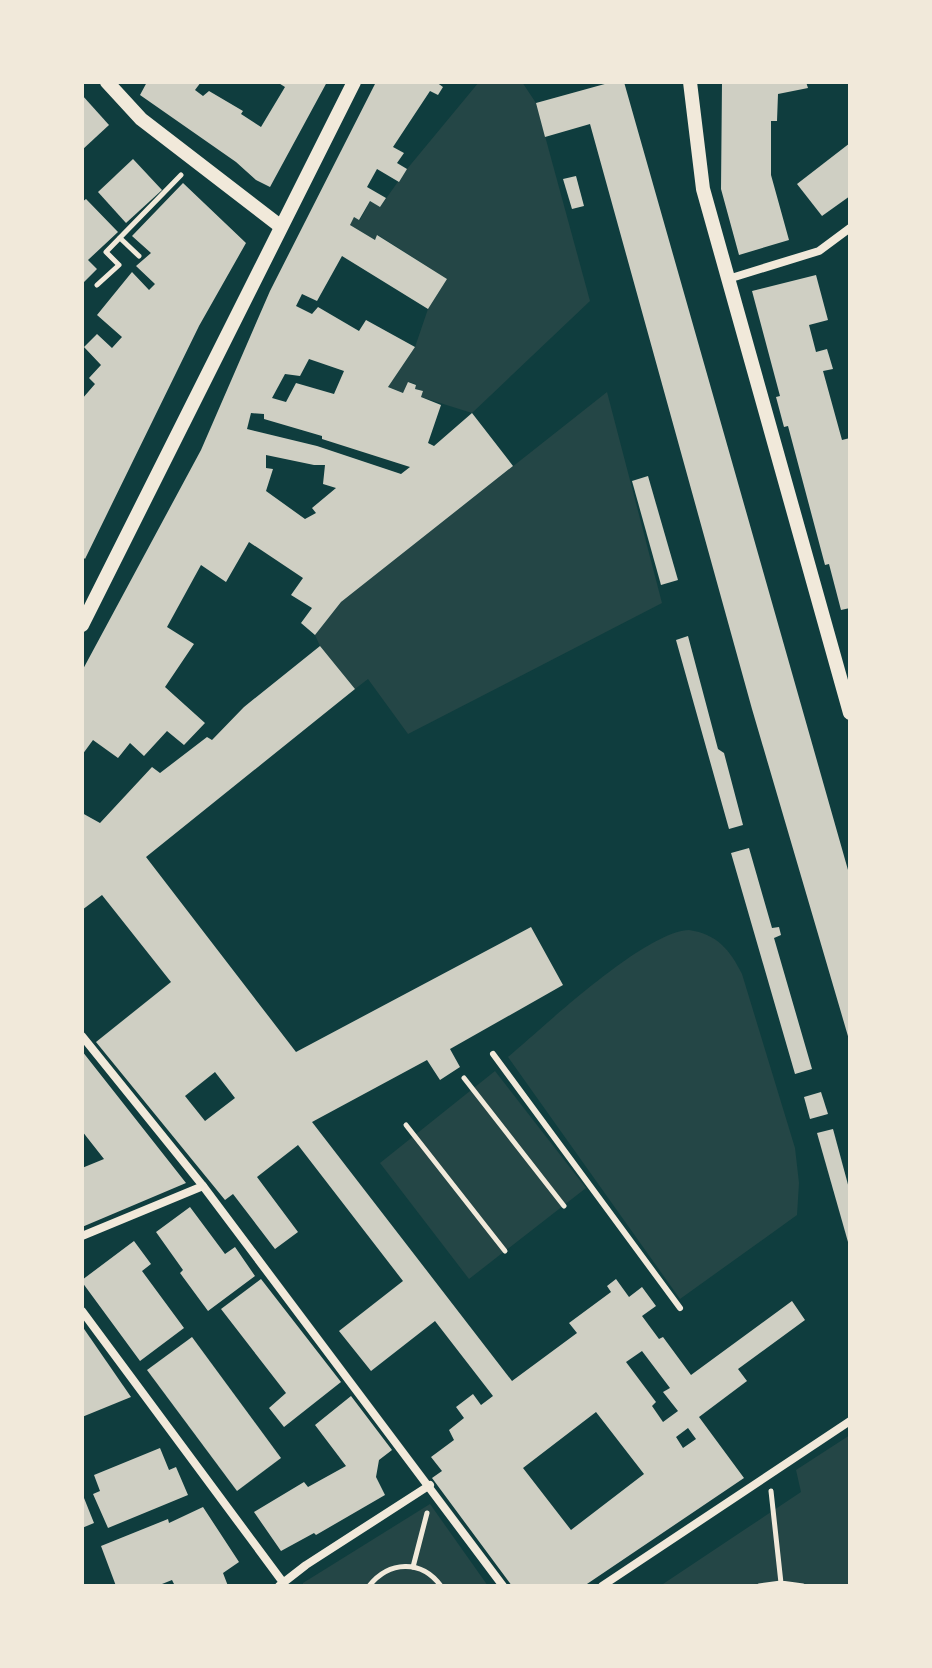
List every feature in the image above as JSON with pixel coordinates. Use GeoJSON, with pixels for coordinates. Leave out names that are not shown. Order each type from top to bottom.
{"type":"FeatureCollection","features":[{"type":"Feature","properties":{"kind":"street"},"geometry":{"type":"LineString","coordinates":[[107,82],[141,119],[280,226]]}},
{"type":"Feature","properties":{"kind":"street"},"geometry":{"type":"LineString","coordinates":[[82,625],[354,82]]}},
{"type":"Feature","properties":{"kind":"street"},"geometry":{"type":"LineString","coordinates":[[690,82],[703,189],[850,713]]}},
{"type":"Feature","properties":{"kind":"street"},"geometry":{"type":"LineString","coordinates":[[728,279],[819,251],[850,228]]}},
{"type":"Feature","properties":{"kind":"street"},"geometry":{"type":"LineString","coordinates":[[82,1036],[203,1186],[503,1586]]}},
{"type":"Feature","properties":{"kind":"street"},"geometry":{"type":"LineString","coordinates":[[82,1236],[203,1186]]}},
{"type":"Feature","properties":{"kind":"street"},"geometry":{"type":"LineString","coordinates":[[82,1311],[281,1584],[430,1485]]}},
{"type":"Feature","properties":{"kind":"street"},"geometry":{"type":"LineString","coordinates":[[602,1586],[850,1421]]}},
{"type":"Feature","properties":{"kind":"lane"},"geometry":{"type":"LineString","coordinates":[[493,1054],[680,1308]]}},
{"type":"Feature","properties":{"kind":"path"},"geometry":{"type":"LineString","coordinates":[[97,285],[119,265],[106,252],[195,160]]}},
{"type":"Feature","properties":{"kind":"path"},"geometry":{"type":"LineString","coordinates":[[120,238],[139,256]]}},
{"type":"Feature","properties":{"kind":"path"},"geometry":{"type":"LineString","coordinates":[[464,1078],[564,1206]]}},
{"type":"Feature","properties":{"kind":"path"},"geometry":{"type":"LineString","coordinates":[[406,1125],[505,1251]]}},
{"type":"Feature","properties":{"kind":"path"},"geometry":{"type":"LineString","coordinates":[[769,1475],[781,1583]]}},
{"type":"Feature","properties":{"kind":"path"},"geometry":{"type":"LineString","coordinates":[[413,1567],[430,1504]]}},
{"type":"Feature","properties":{"kind":"path"},"geometry":{"type":"LineString","coordinates":[[369,1586],[389,1569],[413,1567],[428,1572],[441,1586]]}},
{"type":"Feature","properties":{"kind":"path"},"geometry":{"type":"LineString","coordinates":[[759,1586],[781,1583],[803,1586]]}},
{"type":"Feature","properties":{"kind":"shaded area"},"geometry":{"type":"Polygon","coordinates":[[[479,82],[522,82],[536,103],[590,301],[472,413],[421,397],[423,391],[415,389],[416,384],[409,382],[403,393],[388,387],[415,347],[428,309],[447,279],[378,235],[375,240],[350,225],[354,217],[360,220],[370,201],[380,207],[407,169],[479,82]]]}},
{"type":"Feature","properties":{"kind":"shaded area"},"geometry":{"type":"Polygon","coordinates":[[[607,392],[662,603],[408,734],[368,679],[355,689],[320,646],[315,635],[341,602],[607,392]]]}},
{"type":"Feature","properties":{"kind":"shaded area"},"geometry":{"type":"Polygon","coordinates":[[[689,930],[707,935],[722,944],[742,974],[795,1148],[799,1183],[797,1215],[680,1299],[508,1057],[622,963],[647,946],[689,930]]]}},
{"type":"Feature","properties":{"kind":"shaded area"},"geometry":{"type":"Polygon","coordinates":[[[495,1071],[586,1188],[469,1279],[380,1163],[495,1071]]]}},
{"type":"Feature","properties":{"kind":"shaded area"},"geometry":{"type":"Polygon","coordinates":[[[850,1435],[850,1586],[660,1586],[801,1492],[796,1470],[850,1435]]]}},
{"type":"Feature","properties":{"kind":"shaded area"},"geometry":{"type":"Polygon","coordinates":[[[430,1504],[488,1586],[303,1586],[303,1583],[430,1504]]]}},
{"type":"Feature","properties":{"kind":"building"},"geometry":{"type":"Polygon","coordinates":[[[147,82],[201,82],[195,90],[203,96],[209,91],[243,111],[241,114],[261,127],[285,87],[277,82],[327,82],[270,187],[140,95],[147,82]]]}},
{"type":"Feature","properties":{"kind":"building"},"geometry":{"type":"Polygon","coordinates":[[[376,82],[436,82],[443,87],[438,95],[430,91],[393,147],[404,153],[397,163],[407,169],[399,182],[377,169],[367,187],[386,198],[380,207],[370,201],[359,220],[354,217],[350,225],[375,240],[377,235],[447,279],[428,309],[342,256],[317,301],[302,294],[296,306],[312,314],[318,307],[359,331],[366,320],[415,347],[388,387],[403,393],[408,382],[416,385],[415,389],[423,391],[421,397],[441,405],[428,443],[434,446],[472,413],[513,466],[341,602],[315,635],[301,623],[312,608],[291,595],[303,578],[249,542],[226,582],[201,565],[167,627],[194,644],[165,687],[205,723],[184,745],[167,731],[144,756],[130,743],[118,758],[93,740],[82,755],[82,671],[201,450],[270,291],[376,82]],[[309,359],[300,376],[285,374],[272,398],[286,402],[296,383],[334,394],[344,371],[309,359]],[[251,413],[247,429],[317,446],[401,474],[410,467],[264,419],[264,414],[251,413]],[[266,455],[266,468],[273,469],[266,491],[305,519],[316,513],[312,508],[336,488],[323,484],[325,465],[266,455]]]}},
{"type":"Feature","properties":{"kind":"building"},"geometry":{"type":"Polygon","coordinates":[[[612,82],[624,82],[850,877],[850,1043],[752,709],[590,124],[545,137],[536,103],[612,82]]]}},
{"type":"Feature","properties":{"kind":"building"},"geometry":{"type":"Polygon","coordinates":[[[722,82],[806,82],[808,88],[778,94],[777,121],[771,121],[771,175],[789,240],[739,255],[721,189],[722,82]]]}},
{"type":"Feature","properties":{"kind":"building"},"geometry":{"type":"Polygon","coordinates":[[[82,95],[109,125],[82,150],[82,95]]]}},
{"type":"Feature","properties":{"kind":"building"},"geometry":{"type":"Polygon","coordinates":[[[850,143],[850,196],[822,216],[797,184],[850,143]]]}},
{"type":"Feature","properties":{"kind":"building"},"geometry":{"type":"Polygon","coordinates":[[[133,159],[162,190],[126,223],[98,192],[133,159]]]}},
{"type":"Feature","properties":{"kind":"building"},"geometry":{"type":"Polygon","coordinates":[[[576,176],[584,206],[572,209],[563,179],[576,176]]]}},
{"type":"Feature","properties":{"kind":"building"},"geometry":{"type":"Polygon","coordinates":[[[183,183],[246,243],[199,326],[85,559],[82,556],[82,399],[95,384],[89,378],[101,365],[84,347],[97,334],[112,348],[122,337],[97,315],[132,272],[149,290],[155,284],[136,266],[151,253],[132,236],[183,183]]]}},
{"type":"Feature","properties":{"kind":"building"},"geometry":{"type":"Polygon","coordinates":[[[86,199],[118,232],[88,260],[97,269],[82,284],[82,202],[86,199]]]}},
{"type":"Feature","properties":{"kind":"building"},"geometry":{"type":"Polygon","coordinates":[[[816,275],[828,320],[809,325],[816,352],[827,349],[833,369],[823,371],[842,440],[850,438],[850,608],[841,610],[829,564],[825,565],[788,426],[784,427],[776,397],[780,396],[752,291],[816,275]]]}},
{"type":"Feature","properties":{"kind":"building"},"geometry":{"type":"Polygon","coordinates":[[[648,476],[678,580],[661,585],[632,481],[648,476]]]}},
{"type":"Feature","properties":{"kind":"building"},"geometry":{"type":"Polygon","coordinates":[[[688,636],[718,749],[724,753],[743,825],[729,829],[676,640],[688,636]]]}},
{"type":"Feature","properties":{"kind":"building"},"geometry":{"type":"Polygon","coordinates":[[[320,646],[355,689],[146,857],[296,1052],[531,927],[563,985],[450,1049],[460,1067],[440,1080],[427,1060],[312,1122],[512,1381],[577,1333],[569,1323],[611,1292],[607,1286],[616,1279],[629,1297],[642,1287],[656,1306],[642,1316],[659,1339],[663,1337],[691,1375],[792,1301],[805,1320],[738,1369],[747,1381],[699,1417],[744,1478],[584,1586],[512,1586],[432,1478],[442,1471],[431,1457],[454,1440],[449,1430],[464,1418],[456,1407],[473,1394],[481,1405],[493,1396],[435,1321],[371,1371],[339,1331],[403,1281],[298,1145],[257,1177],[298,1232],[275,1249],[233,1194],[225,1200],[96,1042],[171,982],[102,895],[82,910],[82,813],[100,823],[152,767],[160,773],[207,737],[212,740],[244,707],[320,646]],[[215,1072],[185,1096],[205,1121],[235,1098],[215,1072]],[[642,1351],[626,1362],[656,1402],[652,1406],[663,1422],[678,1411],[663,1392],[670,1388],[642,1351]],[[596,1412],[523,1468],[571,1530],[644,1474],[596,1412]],[[688,1428],[676,1437],[683,1448],[696,1439],[688,1428]]]}},
{"type":"Feature","properties":{"kind":"building"},"geometry":{"type":"Polygon","coordinates":[[[749,848],[772,928],[779,927],[781,935],[774,938],[812,1069],[795,1074],[731,853],[749,848]]]}},
{"type":"Feature","properties":{"kind":"building"},"geometry":{"type":"Polygon","coordinates":[[[82,1051],[186,1183],[82,1227],[82,1168],[104,1159],[82,1131],[82,1051]]]}},
{"type":"Feature","properties":{"kind":"building"},"geometry":{"type":"Polygon","coordinates":[[[821,1092],[828,1114],[810,1119],[804,1097],[821,1092]]]}},
{"type":"Feature","properties":{"kind":"building"},"geometry":{"type":"Polygon","coordinates":[[[833,1129],[850,1192],[850,1249],[817,1133],[833,1129]]]}},
{"type":"Feature","properties":{"kind":"building"},"geometry":{"type":"Polygon","coordinates":[[[190,1207],[225,1254],[235,1247],[255,1276],[208,1311],[180,1273],[183,1270],[156,1232],[190,1207]]]}},
{"type":"Feature","properties":{"kind":"building"},"geometry":{"type":"Polygon","coordinates":[[[134,1241],[151,1264],[142,1271],[184,1328],[140,1361],[82,1282],[134,1241]]]}},
{"type":"Feature","properties":{"kind":"building"},"geometry":{"type":"Polygon","coordinates":[[[261,1279],[341,1382],[284,1427],[269,1408],[286,1393],[221,1309],[261,1279]]]}},
{"type":"Feature","properties":{"kind":"building"},"geometry":{"type":"Polygon","coordinates":[[[82,1326],[131,1397],[82,1417],[82,1326]]]}},
{"type":"Feature","properties":{"kind":"building"},"geometry":{"type":"Polygon","coordinates":[[[192,1337],[281,1458],[237,1491],[147,1370],[192,1337]]]}},
{"type":"Feature","properties":{"kind":"building"},"geometry":{"type":"Polygon","coordinates":[[[351,1396],[392,1450],[379,1460],[376,1477],[385,1495],[316,1535],[314,1533],[281,1551],[254,1512],[304,1482],[308,1487],[346,1466],[315,1425],[351,1396]]]}},
{"type":"Feature","properties":{"kind":"building"},"geometry":{"type":"Polygon","coordinates":[[[160,1448],[169,1470],[176,1467],[188,1495],[108,1528],[93,1494],[100,1491],[94,1475],[160,1448]]]}},
{"type":"Feature","properties":{"kind":"building"},"geometry":{"type":"Polygon","coordinates":[[[82,1493],[94,1523],[82,1528],[82,1493]]]}},
{"type":"Feature","properties":{"kind":"building"},"geometry":{"type":"Polygon","coordinates":[[[203,1507],[239,1562],[223,1573],[228,1586],[175,1586],[172,1580],[157,1586],[116,1586],[101,1546],[168,1519],[169,1523],[203,1507]]]}}]}
